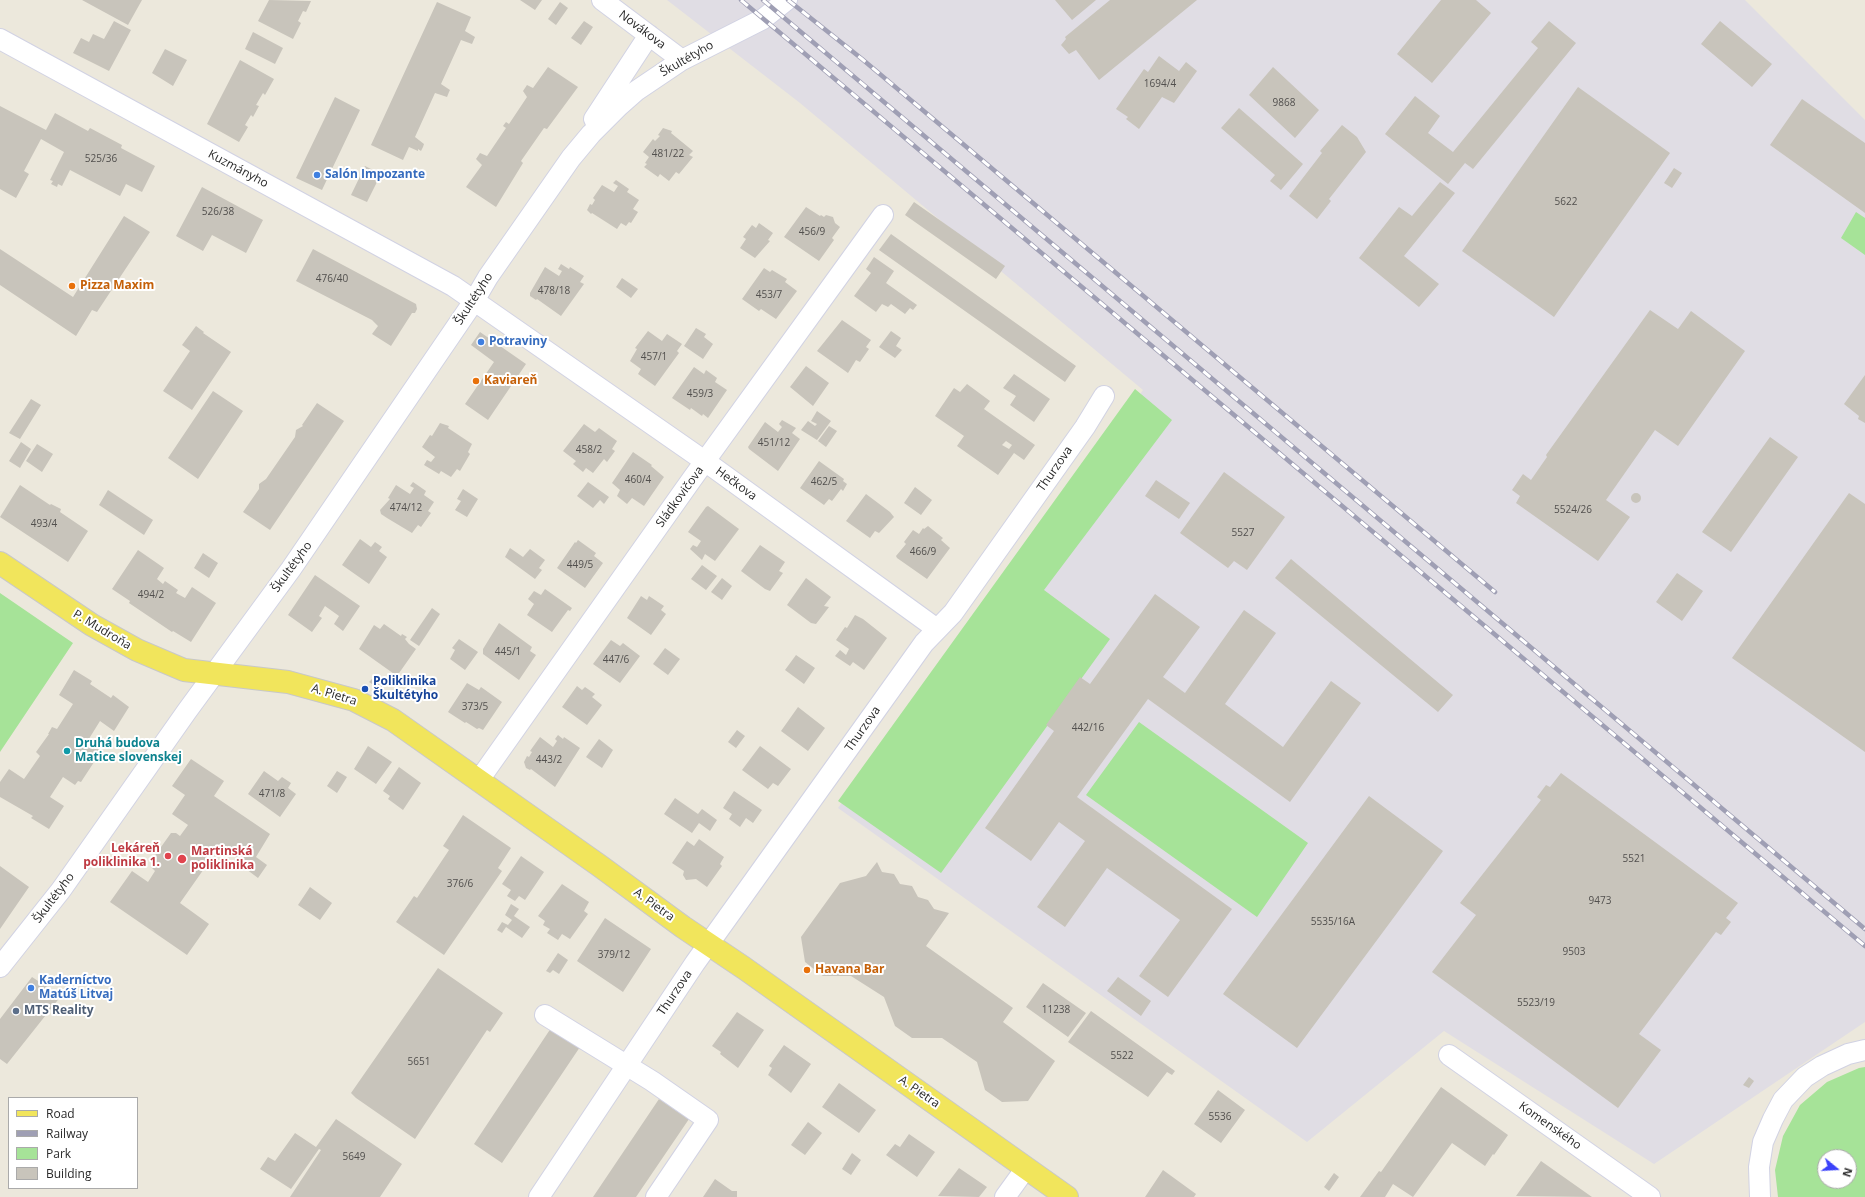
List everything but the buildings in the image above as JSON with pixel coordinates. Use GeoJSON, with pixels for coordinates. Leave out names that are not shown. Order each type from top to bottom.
{"type":"FeatureCollection","features":[{"type":"Feature","properties":{"kind":"main road","name":"P. Mudroňa"},"geometry":{"type":"LineString","coordinates":[[1,565],[85,620],[137,650],[184,670],[214,674]]}},
{"type":"Feature","properties":{"kind":"main road","name":"A. Pietra"},"geometry":{"type":"LineString","coordinates":[[214,674],[288,682],[354,700],[393,720],[1067,1197]]}},
{"type":"Feature","properties":{"kind":"street","name":"Novákova"},"geometry":{"type":"LineString","coordinates":[[602,0],[682,60]]}},
{"type":"Feature","properties":{"kind":"street","name":"Škultétyho"},"geometry":{"type":"LineString","coordinates":[[571,158],[591,134],[636,91],[682,60],[763,18],[787,0]]}},
{"type":"Feature","properties":{"kind":"street","name":"Škultétyho"},"geometry":{"type":"LineString","coordinates":[[0,967],[61,890],[214,674],[291,569],[474,300],[488,277],[571,158],[649,35]]}},
{"type":"Feature","properties":{"kind":"street","name":"Kuzmányho"},"geometry":{"type":"LineString","coordinates":[[0,39],[454,286],[474,300]]}},
{"type":"Feature","properties":{"kind":"street","name":"Sládkovičova"},"geometry":{"type":"LineString","coordinates":[[479,780],[883,215]]}},
{"type":"Feature","properties":{"kind":"street","name":"Hečkova"},"geometry":{"type":"LineString","coordinates":[[474,300],[706,462],[937,629]]}},
{"type":"Feature","properties":{"kind":"street","name":"Thurzova"},"geometry":{"type":"LineString","coordinates":[[539,1197],[709,944],[924,643],[958,606],[1085,427],[1104,396]]}},
{"type":"Feature","properties":{"kind":"street"},"geometry":{"type":"LineString","coordinates":[[545,1015],[652,1081],[708,1120],[656,1197]]}},
{"type":"Feature","properties":{"kind":"street"},"geometry":{"type":"LineString","coordinates":[[1760,1197],[1759,1167],[1763,1142],[1773,1118],[1783,1100],[1805,1078],[1822,1066],[1848,1054],[1865,1050]]}},
{"type":"Feature","properties":{"kind":"street","name":"Komenského"},"geometry":{"type":"LineString","coordinates":[[1449,1055],[1650,1197]]}},
{"type":"Feature","properties":{"kind":"street"},"geometry":{"type":"LineString","coordinates":[[1005,1197],[1026,1168]]}},
{"type":"Feature","properties":{"kind":"shaded area"},"geometry":{"type":"Polygon","coordinates":[[[667,0],[1745,0],[1865,120],[1865,1022],[1654,1164],[1444,1031],[1307,1142],[838,808],[1143,390],[800,103],[667,0]]]}},
{"type":"Feature","properties":{"kind":"green space"},"geometry":{"type":"Polygon","coordinates":[[[1856,212],[1865,218],[1865,255],[1841,238],[1856,212]]]}},
{"type":"Feature","properties":{"kind":"green space"},"geometry":{"type":"Polygon","coordinates":[[[1135,389],[1172,420],[1044,590],[1110,639],[941,873],[838,801],[1135,389]]]}},
{"type":"Feature","properties":{"kind":"green space"},"geometry":{"type":"Polygon","coordinates":[[[0,593],[73,643],[0,752],[0,593]]]}},
{"type":"Feature","properties":{"kind":"green space"},"geometry":{"type":"Polygon","coordinates":[[[1139,722],[1308,843],[1257,917],[1086,795],[1139,722]]]}},
{"type":"Feature","properties":{"kind":"green space"},"geometry":{"type":"Polygon","coordinates":[[[1865,1067],[1865,1197],[1778,1197],[1775,1170],[1783,1136],[1800,1105],[1827,1082],[1859,1068],[1865,1067]]]}},
{"type":"Feature","properties":{"kind":"railway"},"geometry":{"type":"LineString","coordinates":[[741,0],[1865,946]]}},
{"type":"Feature","properties":{"kind":"railway"},"geometry":{"type":"LineString","coordinates":[[763,0],[1865,929]]}},
{"type":"Feature","properties":{"kind":"railway"},"geometry":{"type":"LineString","coordinates":[[788,0],[862,59],[1495,592]]}},
{"type":"Feature","properties":{"kind":"place","name":"Salón Impozante"},"geometry":{"type":"Point","coordinates":[317,175]}},
{"type":"Feature","properties":{"kind":"place","name":"Pizza Maxim"},"geometry":{"type":"Point","coordinates":[72,286]}},
{"type":"Feature","properties":{"kind":"place","name":"Potraviny"},"geometry":{"type":"Point","coordinates":[481,342]}},
{"type":"Feature","properties":{"kind":"place","name":"Kaviareň"},"geometry":{"type":"Point","coordinates":[476,381]}},
{"type":"Feature","properties":{"kind":"place","name":"Poliklinika Škultétyho"},"geometry":{"type":"Point","coordinates":[365,689]}},
{"type":"Feature","properties":{"kind":"place","name":"Druhá budova Matice slovenskej"},"geometry":{"type":"Point","coordinates":[67,751]}},
{"type":"Feature","properties":{"kind":"place","name":"Lekáreň poliklinika 1."},"geometry":{"type":"Point","coordinates":[168,856]}},
{"type":"Feature","properties":{"kind":"place","name":"Martinská poliklinika"},"geometry":{"type":"Point","coordinates":[182,859]}},
{"type":"Feature","properties":{"kind":"place","name":"Havana Bar"},"geometry":{"type":"Point","coordinates":[807,970]}},
{"type":"Feature","properties":{"kind":"place","name":"Kaderníctvo Matúš Litvaj"},"geometry":{"type":"Point","coordinates":[31,988]}},
{"type":"Feature","properties":{"kind":"place","name":"MTS Reality"},"geometry":{"type":"Point","coordinates":[16,1011]}}]}
